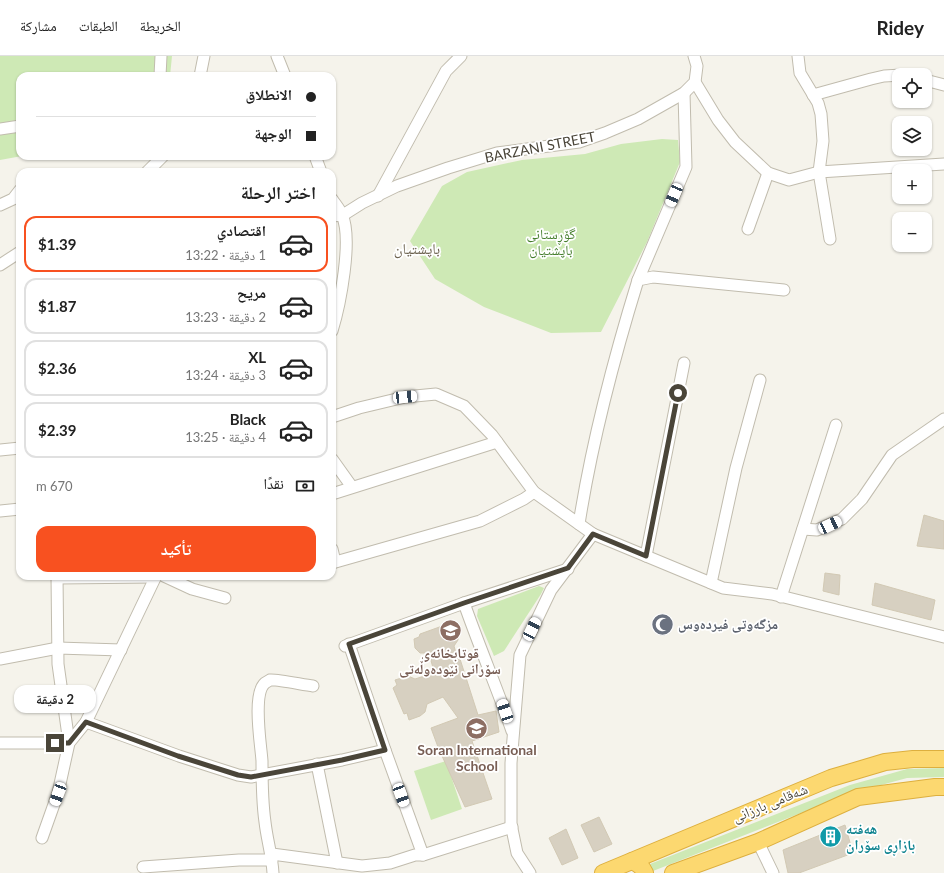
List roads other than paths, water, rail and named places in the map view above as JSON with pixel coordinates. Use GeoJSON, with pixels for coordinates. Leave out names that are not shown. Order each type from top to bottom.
{"type":"FeatureCollection","features":[{"type":"Feature","properties":{"kind":"highway","name":"شەقامی بارزانی"},"geometry":{"type":"LineString","coordinates":[[603,873],[831,778],[885,762],[913,759],[944,759]]}},
{"type":"Feature","properties":{"kind":"highway","name":"شەقامی بارزانی"},"geometry":{"type":"LineString","coordinates":[[678,872],[758,842],[858,797],[935,787],[944,788]]}},
{"type":"Feature","properties":{"kind":"highway"},"geometry":{"type":"LineString","coordinates":[[632,861],[642,867],[645,873]]}},
{"type":"Feature","properties":{"kind":"street"},"geometry":{"type":"LineString","coordinates":[[160,72],[161,56]]}},
{"type":"Feature","properties":{"kind":"street"},"geometry":{"type":"LineString","coordinates":[[201,72],[204,56]]}},
{"type":"Feature","properties":{"kind":"street"},"geometry":{"type":"LineString","coordinates":[[277,56],[283,72]]}},
{"type":"Feature","properties":{"kind":"street"},"geometry":{"type":"LineString","coordinates":[[378,196],[446,70],[461,56]]}},
{"type":"Feature","properties":{"kind":"street"},"geometry":{"type":"LineString","coordinates":[[694,56],[697,66],[695,82],[718,120],[734,142],[768,173],[789,180],[819,172],[944,164]]}},
{"type":"Feature","properties":{"kind":"street"},"geometry":{"type":"LineString","coordinates":[[798,56],[800,72],[818,103],[821,114],[823,141],[819,172],[830,239]]}},
{"type":"Feature","properties":{"kind":"street"},"geometry":{"type":"LineString","coordinates":[[813,95],[871,79],[892,76]]}},
{"type":"Feature","properties":{"kind":"street","name":"BARZANI STREET"},"geometry":{"type":"LineString","coordinates":[[337,216],[412,180],[497,153],[579,142],[605,133],[638,118],[684,93],[695,82]]}},
{"type":"Feature","properties":{"kind":"street"},"geometry":{"type":"LineString","coordinates":[[932,82],[944,85]]}},
{"type":"Feature","properties":{"kind":"street"},"geometry":{"type":"LineString","coordinates":[[579,524],[586,477],[600,413],[618,343],[638,280],[686,167],[684,93]]}},
{"type":"Feature","properties":{"kind":"street"},"geometry":{"type":"LineString","coordinates":[[0,128],[16,126]]}},
{"type":"Feature","properties":{"kind":"street"},"geometry":{"type":"LineString","coordinates":[[151,168],[159,160]]}},
{"type":"Feature","properties":{"kind":"street"},"geometry":{"type":"LineString","coordinates":[[748,229],[768,173]]}},
{"type":"Feature","properties":{"kind":"street"},"geometry":{"type":"LineString","coordinates":[[0,205],[13,199],[16,195]]}},
{"type":"Feature","properties":{"kind":"street"},"geometry":{"type":"LineString","coordinates":[[336,312],[342,283],[347,241],[337,216]]}},
{"type":"Feature","properties":{"kind":"street"},"geometry":{"type":"LineString","coordinates":[[0,265],[16,255]]}},
{"type":"Feature","properties":{"kind":"street"},"geometry":{"type":"LineString","coordinates":[[638,280],[653,277],[784,290]]}},
{"type":"Feature","properties":{"kind":"street"},"geometry":{"type":"LineString","coordinates":[[646,556],[684,363]]}},
{"type":"Feature","properties":{"kind":"street"},"geometry":{"type":"LineString","coordinates":[[711,583],[736,468],[760,380]]}},
{"type":"Feature","properties":{"kind":"street"},"geometry":{"type":"LineString","coordinates":[[336,416],[359,408],[405,397],[436,394],[464,406],[497,442],[534,492],[593,534],[723,588],[781,596],[944,637]]}},
{"type":"Feature","properties":{"kind":"street"},"geometry":{"type":"LineString","coordinates":[[803,529],[817,530],[842,519],[862,499],[892,455],[944,419]]}},
{"type":"Feature","properties":{"kind":"street"},"geometry":{"type":"LineString","coordinates":[[781,596],[836,425]]}},
{"type":"Feature","properties":{"kind":"street"},"geometry":{"type":"LineString","coordinates":[[336,493],[497,442]]}},
{"type":"Feature","properties":{"kind":"street"},"geometry":{"type":"LineString","coordinates":[[0,450],[16,448]]}},
{"type":"Feature","properties":{"kind":"street"},"geometry":{"type":"LineString","coordinates":[[336,465],[352,487]]}},
{"type":"Feature","properties":{"kind":"street"},"geometry":{"type":"LineString","coordinates":[[336,561],[480,521],[524,499],[534,492]]}},
{"type":"Feature","properties":{"kind":"street"},"geometry":{"type":"LineString","coordinates":[[0,511],[16,509]]}},
{"type":"Feature","properties":{"kind":"street"},"geometry":{"type":"LineString","coordinates":[[530,873],[517,853],[512,827],[511,763],[520,655],[551,590],[593,534]]}},
{"type":"Feature","properties":{"kind":"street"},"geometry":{"type":"LineString","coordinates":[[423,855],[347,645],[568,568]]}},
{"type":"Feature","properties":{"kind":"street"},"geometry":{"type":"LineString","coordinates":[[42,838],[58,794],[69,743],[58,664],[57,580]]}},
{"type":"Feature","properties":{"kind":"street"},"geometry":{"type":"LineString","coordinates":[[69,743],[86,722],[157,580]]}},
{"type":"Feature","properties":{"kind":"street"},"geometry":{"type":"LineString","coordinates":[[169,580],[192,589],[225,598]]}},
{"type":"Feature","properties":{"kind":"street"},"geometry":{"type":"LineString","coordinates":[[464,603],[497,687],[514,736]]}},
{"type":"Feature","properties":{"kind":"street"},"geometry":{"type":"LineString","coordinates":[[0,659],[58,648],[121,650]]}},
{"type":"Feature","properties":{"kind":"street"},"geometry":{"type":"LineString","coordinates":[[273,873],[272,857],[261,793],[262,774],[258,708],[260,694],[264,684],[270,680],[313,686]]}},
{"type":"Feature","properties":{"kind":"street"},"geometry":{"type":"LineString","coordinates":[[86,722],[178,756],[238,775],[251,777],[385,750]]}},
{"type":"Feature","properties":{"kind":"street"},"geometry":{"type":"LineString","coordinates":[[0,743],[69,743]]}},
{"type":"Feature","properties":{"kind":"street"},"geometry":{"type":"LineString","coordinates":[[317,764],[337,863]]}},
{"type":"Feature","properties":{"kind":"street"},"geometry":{"type":"LineString","coordinates":[[143,867],[272,857],[362,866],[390,863],[415,855],[423,855],[512,827]]}},
{"type":"Feature","properties":{"kind":"street"},"geometry":{"type":"LineString","coordinates":[[758,842],[773,873]]}},
{"type":"Feature","properties":{"kind":"place","name":"مزگەوتی فیردەوس"},"geometry":{"type":"Point","coordinates":[663,624]}},
{"type":"Feature","properties":{"kind":"place","name":"قوتابخانەی سۆرانی نێودەوڵەتی"},"geometry":{"type":"Point","coordinates":[450,631]}},
{"type":"Feature","properties":{"kind":"place","name":"Soran International School"},"geometry":{"type":"Point","coordinates":[477,728]}},
{"type":"Feature","properties":{"kind":"place","name":"هەفتە بازاڕی سۆران"},"geometry":{"type":"Point","coordinates":[831,837]}},
{"type":"Feature","properties":{"kind":"district","name":"باپشتیان"},"geometry":{"type":"Point","coordinates":[417,249]}},
{"type":"Feature","properties":{"kind":"park label","name":"گۆڕستانی باپشتیان"},"geometry":{"type":"Point","coordinates":[551,242]}}]}
